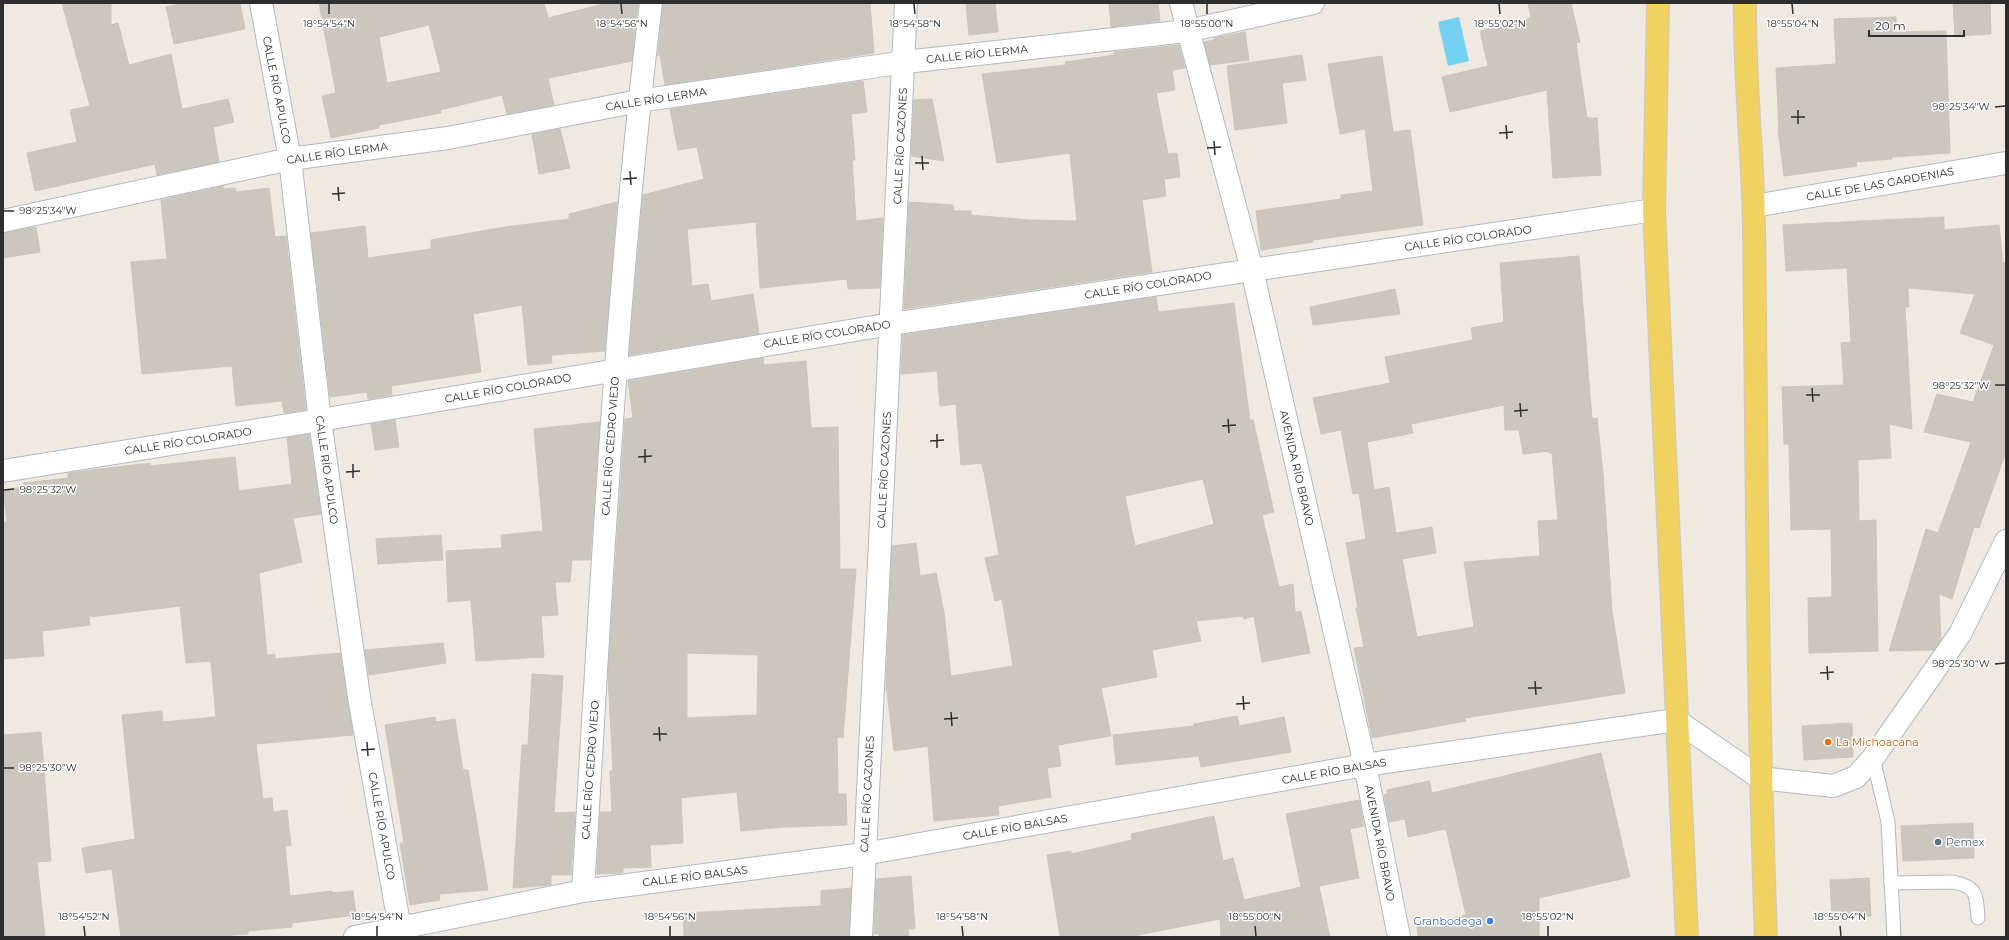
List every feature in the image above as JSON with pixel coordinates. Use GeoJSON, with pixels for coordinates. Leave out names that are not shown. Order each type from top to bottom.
{"type":"FeatureCollection","features":[{"type":"Feature","properties":{"kind":"main road"},"geometry":{"type":"LineString","coordinates":[[1658,3],[1654,210],[1687,937]]}},
{"type":"Feature","properties":{"kind":"main road"},"geometry":{"type":"LineString","coordinates":[[1745,3],[1745,41],[1754,206],[1760,778],[1766,937]]}},
{"type":"Feature","properties":{"kind":"street","name":"CALLE RÍO APULCO"},"geometry":{"type":"LineString","coordinates":[[261,3],[290,159],[320,420],[359,697],[400,933]]}},
{"type":"Feature","properties":{"kind":"street","name":"CALLE RÍO CEDRO VIEJO"},"geometry":{"type":"LineString","coordinates":[[583,891],[615,369],[639,101],[651,3]]}},
{"type":"Feature","properties":{"kind":"street","name":"CALLE RÍO CAZONES"},"geometry":{"type":"LineString","coordinates":[[861,937],[905,62],[906,3]]}},
{"type":"Feature","properties":{"kind":"street","name":"AVENIDA RÍO BRAVO"},"geometry":{"type":"LineString","coordinates":[[1181,3],[1187,31],[1252,270],[1365,765],[1399,937]]}},
{"type":"Feature","properties":{"kind":"street","name":"CALLE RÍO LERMA"},"geometry":{"type":"LineString","coordinates":[[3,221],[290,159],[448,138],[639,101],[905,62],[1187,31],[1313,3]]}},
{"type":"Feature","properties":{"kind":"street","name":"CALLE DE LAS GARDENIAS"},"geometry":{"type":"LineString","coordinates":[[1754,206],[2006,163]]}},
{"type":"Feature","properties":{"kind":"street","name":"CALLE RÍO COLORADO"},"geometry":{"type":"LineString","coordinates":[[3,471],[320,420],[615,369],[891,324],[1654,210]]}},
{"type":"Feature","properties":{"kind":"street"},"geometry":{"type":"LineString","coordinates":[[1676,720],[1760,778],[1833,786],[1856,777],[1873,758],[1960,634],[2006,541]]}},
{"type":"Feature","properties":{"kind":"street","name":"CALLE RÍO BALSAS"},"geometry":{"type":"LineString","coordinates":[[355,937],[400,933],[583,891],[864,854],[1365,765],[1676,720]]}},
{"type":"Feature","properties":{"kind":"lane"},"geometry":{"type":"LineString","coordinates":[[1873,758],[1888,822],[1894,937]]}},
{"type":"Feature","properties":{"kind":"lane"},"geometry":{"type":"LineString","coordinates":[[1891,883],[1953,882],[1961,884],[1972,889],[1976,894],[1978,918]]}},
{"type":"Feature","properties":{"kind":"water"},"geometry":{"type":"Polygon","coordinates":[[[1459,17],[1469,61],[1448,66],[1438,22],[1459,17]]]}},
{"type":"Feature","properties":{"kind":"building"},"geometry":{"type":"Polygon","coordinates":[[[62,3],[111,3],[111,25],[118,23],[129,65],[171,54],[182,109],[228,99],[234,122],[213,127],[219,162],[157,175],[155,164],[35,191],[27,153],[77,142],[70,110],[90,106],[62,3]]]}},
{"type":"Feature","properties":{"kind":"building"},"geometry":{"type":"Polygon","coordinates":[[[184,3],[240,3],[245,29],[174,44],[166,7],[184,3]]]}},
{"type":"Feature","properties":{"kind":"building"},"geometry":{"type":"Polygon","coordinates":[[[319,3],[544,3],[548,18],[607,3],[638,3],[632,61],[548,78],[554,105],[507,114],[502,95],[440,110],[441,113],[379,125],[379,128],[331,138],[322,96],[336,93],[319,3]],[[429,25],[379,37],[387,83],[441,72],[429,25]]]}},
{"type":"Feature","properties":{"kind":"building"},"geometry":{"type":"Polygon","coordinates":[[[663,3],[870,3],[874,53],[665,85],[660,55],[658,56],[663,3]]]}},
{"type":"Feature","properties":{"kind":"building"},"geometry":{"type":"Polygon","coordinates":[[[966,3],[995,3],[998,32],[969,35],[966,3]]]}},
{"type":"Feature","properties":{"kind":"building"},"geometry":{"type":"Polygon","coordinates":[[[1109,3],[1158,3],[1160,21],[1111,27],[1109,3]]]}},
{"type":"Feature","properties":{"kind":"building"},"geometry":{"type":"Polygon","coordinates":[[[1528,3],[1571,3],[1580,42],[1576,43],[1587,118],[1597,118],[1601,175],[1553,178],[1547,90],[1450,112],[1442,77],[1488,66],[1480,31],[1531,18],[1528,3]]]}},
{"type":"Feature","properties":{"kind":"building"},"geometry":{"type":"Polygon","coordinates":[[[1953,3],[1990,3],[1991,34],[1955,36],[1953,3]]]}},
{"type":"Feature","properties":{"kind":"building"},"geometry":{"type":"Polygon","coordinates":[[[1896,17],[1896,32],[1946,31],[1950,153],[1892,157],[1892,159],[1856,162],[1857,166],[1784,176],[1778,129],[1776,68],[1836,64],[1834,19],[1896,17]]]}},
{"type":"Feature","properties":{"kind":"building"},"geometry":{"type":"Polygon","coordinates":[[[1245,32],[1249,60],[1210,65],[1204,42],[1214,40],[1214,38],[1245,32]]]}},
{"type":"Feature","properties":{"kind":"building"},"geometry":{"type":"Polygon","coordinates":[[[1179,45],[1185,68],[1172,70],[1175,90],[1156,93],[1168,154],[1177,153],[1180,177],[1164,179],[1166,196],[1142,200],[1152,272],[904,309],[909,202],[953,205],[954,211],[971,211],[971,215],[1030,220],[1077,221],[1070,153],[997,163],[982,74],[1066,65],[1065,62],[1114,55],[1114,52],[1179,45]]]}},
{"type":"Feature","properties":{"kind":"building"},"geometry":{"type":"Polygon","coordinates":[[[1302,55],[1306,80],[1282,83],[1287,123],[1235,130],[1227,66],[1302,55]]]}},
{"type":"Feature","properties":{"kind":"building"},"geometry":{"type":"Polygon","coordinates":[[[1382,56],[1393,132],[1410,130],[1423,225],[1313,240],[1313,242],[1261,250],[1256,211],[1341,199],[1341,195],[1373,191],[1365,129],[1340,134],[1328,64],[1382,56]]]}},
{"type":"Feature","properties":{"kind":"building"},"geometry":{"type":"Polygon","coordinates":[[[863,81],[867,112],[851,114],[855,160],[852,160],[856,221],[883,218],[880,288],[848,289],[847,279],[760,288],[756,222],[687,229],[692,286],[708,284],[711,301],[753,294],[759,334],[629,355],[643,195],[704,179],[697,147],[678,150],[670,109],[863,81]]]}},
{"type":"Feature","properties":{"kind":"building"},"geometry":{"type":"Polygon","coordinates":[[[932,99],[944,161],[911,156],[914,100],[932,99]]]}},
{"type":"Feature","properties":{"kind":"building"},"geometry":{"type":"Polygon","coordinates":[[[560,129],[570,168],[539,174],[532,134],[560,129]]]}},
{"type":"Feature","properties":{"kind":"building"},"geometry":{"type":"Polygon","coordinates":[[[223,186],[223,189],[235,188],[236,192],[269,188],[275,237],[286,236],[306,410],[284,413],[282,401],[236,406],[232,366],[142,374],[131,262],[167,259],[161,200],[223,186]]]}},
{"type":"Feature","properties":{"kind":"building"},"geometry":{"type":"Polygon","coordinates":[[[617,202],[605,351],[551,355],[552,363],[528,365],[522,305],[473,314],[481,372],[391,386],[392,395],[368,399],[367,392],[330,397],[311,233],[365,226],[368,258],[431,249],[431,240],[505,227],[569,219],[569,214],[617,202]]]}},
{"type":"Feature","properties":{"kind":"building"},"geometry":{"type":"Polygon","coordinates":[[[1944,217],[1944,230],[1999,225],[2003,263],[2006,264],[2006,452],[1979,528],[1974,527],[1952,599],[1939,594],[1941,640],[1934,650],[1889,651],[1926,529],[1938,533],[1971,442],[1924,432],[1937,394],[1973,402],[1994,345],[1960,333],[1975,294],[1908,288],[1909,307],[1905,307],[1912,429],[1889,424],[1891,458],[1858,460],[1859,521],[1876,520],[1878,651],[1809,653],[1808,598],[1832,597],[1831,529],[1791,530],[1789,444],[1784,444],[1782,387],[1844,385],[1841,343],[1851,342],[1847,268],[1786,271],[1783,225],[1944,217]]]}},
{"type":"Feature","properties":{"kind":"building"},"geometry":{"type":"Polygon","coordinates":[[[36,227],[40,252],[3,258],[3,233],[36,227]]]}},
{"type":"Feature","properties":{"kind":"building"},"geometry":{"type":"Polygon","coordinates":[[[1579,256],[1592,419],[1597,418],[1603,473],[1612,611],[1625,693],[1465,718],[1466,721],[1372,738],[1354,648],[1364,647],[1356,608],[1358,608],[1346,543],[1366,539],[1359,493],[1353,494],[1341,430],[1321,434],[1313,398],[1390,383],[1385,357],[1473,340],[1471,328],[1504,322],[1500,263],[1579,256]],[[1504,405],[1411,424],[1413,433],[1367,442],[1374,490],[1389,487],[1396,533],[1432,527],[1436,553],[1402,559],[1417,637],[1474,627],[1464,562],[1540,556],[1538,521],[1558,520],[1552,453],[1549,453],[1549,451],[1523,454],[1519,430],[1505,430],[1504,405]]]}},
{"type":"Feature","properties":{"kind":"building"},"geometry":{"type":"Polygon","coordinates":[[[1395,289],[1400,314],[1313,325],[1310,307],[1395,289]]]}},
{"type":"Feature","properties":{"kind":"building"},"geometry":{"type":"Polygon","coordinates":[[[1156,297],[1158,312],[1234,303],[1250,420],[1253,420],[1274,512],[1262,515],[1279,587],[1293,584],[1295,612],[1301,611],[1310,653],[1262,662],[1254,616],[1244,619],[1243,616],[1196,621],[1201,641],[1152,650],[1157,677],[1101,688],[1111,736],[1058,745],[1061,766],[1047,768],[1051,797],[998,806],[999,815],[934,821],[928,746],[894,751],[886,683],[892,546],[916,543],[920,576],[936,573],[944,613],[951,676],[1013,666],[1002,599],[995,601],[985,558],[999,555],[984,472],[981,463],[961,465],[956,404],[940,406],[937,371],[901,374],[903,335],[1156,297]],[[1203,479],[1125,496],[1135,546],[1214,524],[1203,479]]]}},
{"type":"Feature","properties":{"kind":"building"},"geometry":{"type":"Polygon","coordinates":[[[763,358],[764,365],[806,361],[811,428],[838,427],[840,569],[856,569],[843,738],[837,737],[838,794],[846,794],[847,825],[785,827],[741,831],[737,792],[681,798],[683,843],[650,845],[651,867],[623,868],[623,873],[597,874],[600,812],[612,812],[610,771],[613,771],[608,676],[625,419],[633,418],[628,381],[763,358]],[[687,653],[687,718],[757,715],[758,655],[687,653]]]}},
{"type":"Feature","properties":{"kind":"building"},"geometry":{"type":"Polygon","coordinates":[[[395,420],[399,447],[375,450],[371,424],[395,420]]]}},
{"type":"Feature","properties":{"kind":"building"},"geometry":{"type":"Polygon","coordinates":[[[600,422],[590,560],[572,560],[570,582],[555,582],[558,615],[541,616],[544,657],[476,661],[471,600],[448,602],[446,551],[502,548],[501,535],[543,531],[534,429],[600,422]]]}},
{"type":"Feature","properties":{"kind":"building"},"geometry":{"type":"Polygon","coordinates":[[[309,434],[321,514],[293,518],[302,562],[259,573],[267,655],[275,654],[275,659],[340,653],[353,735],[256,744],[263,799],[272,798],[273,812],[287,810],[291,845],[285,846],[290,896],[332,891],[332,893],[353,891],[356,915],[292,923],[292,927],[248,931],[248,934],[206,937],[121,937],[112,869],[86,873],[82,848],[135,839],[122,715],[162,711],[163,722],[216,717],[211,661],[186,663],[180,606],[89,617],[90,625],[42,631],[44,656],[3,659],[3,522],[7,522],[3,490],[24,487],[23,483],[68,478],[68,473],[150,463],[150,466],[235,457],[239,491],[292,484],[287,438],[309,434]]]}},
{"type":"Feature","properties":{"kind":"building"},"geometry":{"type":"Polygon","coordinates":[[[441,535],[443,560],[378,564],[376,539],[441,535]]]}},
{"type":"Feature","properties":{"kind":"building"},"geometry":{"type":"Polygon","coordinates":[[[443,643],[446,663],[369,675],[365,650],[443,643]]]}},
{"type":"Feature","properties":{"kind":"building"},"geometry":{"type":"Polygon","coordinates":[[[532,674],[563,676],[554,813],[575,812],[571,875],[551,875],[551,885],[513,888],[522,745],[528,745],[532,674]]]}},
{"type":"Feature","properties":{"kind":"building"},"geometry":{"type":"Polygon","coordinates":[[[1237,716],[1239,726],[1284,717],[1291,752],[1201,767],[1199,756],[1116,765],[1113,735],[1194,726],[1194,724],[1237,716]]]}},
{"type":"Feature","properties":{"kind":"building"},"geometry":{"type":"Polygon","coordinates":[[[435,717],[436,722],[455,719],[463,770],[468,770],[488,890],[439,894],[440,900],[410,905],[400,843],[404,843],[385,725],[435,717]]]}},
{"type":"Feature","properties":{"kind":"building","name":"La Michoacana"},"geometry":{"type":"Polygon","coordinates":[[[1852,723],[1853,757],[1804,760],[1802,726],[1852,723]]]}},
{"type":"Feature","properties":{"kind":"building"},"geometry":{"type":"Polygon","coordinates":[[[41,732],[51,861],[37,862],[45,937],[3,937],[3,735],[41,732]]]}},
{"type":"Feature","properties":{"kind":"building"},"geometry":{"type":"Polygon","coordinates":[[[1601,753],[1630,877],[1539,898],[1539,937],[1418,937],[1417,927],[1466,915],[1446,829],[1408,837],[1405,819],[1389,822],[1384,795],[1388,794],[1387,790],[1429,781],[1432,793],[1601,753]]]}},
{"type":"Feature","properties":{"kind":"building"},"geometry":{"type":"Polygon","coordinates":[[[1359,800],[1364,826],[1350,829],[1359,878],[1319,886],[1330,937],[1221,937],[1220,919],[1128,937],[1060,937],[1047,855],[1071,851],[1071,854],[1132,840],[1131,834],[1214,816],[1223,861],[1233,858],[1244,900],[1301,887],[1286,814],[1359,800]]]}},
{"type":"Feature","properties":{"kind":"building","name":"Pemex"},"geometry":{"type":"Polygon","coordinates":[[[1973,823],[1974,858],[1903,861],[1901,826],[1973,823]]]}},
{"type":"Feature","properties":{"kind":"building"},"geometry":{"type":"Polygon","coordinates":[[[911,876],[915,929],[908,929],[909,937],[879,937],[879,933],[874,934],[876,879],[911,876]]]}},
{"type":"Feature","properties":{"kind":"building"},"geometry":{"type":"Polygon","coordinates":[[[1869,878],[1871,916],[1832,918],[1830,880],[1869,878]]]}},
{"type":"Feature","properties":{"kind":"building"},"geometry":{"type":"Polygon","coordinates":[[[851,888],[849,936],[684,937],[683,913],[821,906],[821,891],[851,888]]]}},
{"type":"Feature","properties":{"kind":"place","name":"La Michoacana"},"geometry":{"type":"Point","coordinates":[1828,742]}},
{"type":"Feature","properties":{"kind":"place","name":"Pemex"},"geometry":{"type":"Point","coordinates":[1938,842]}},
{"type":"Feature","properties":{"kind":"place","name":"Granbodega"},"geometry":{"type":"Point","coordinates":[1490,921]}}]}
